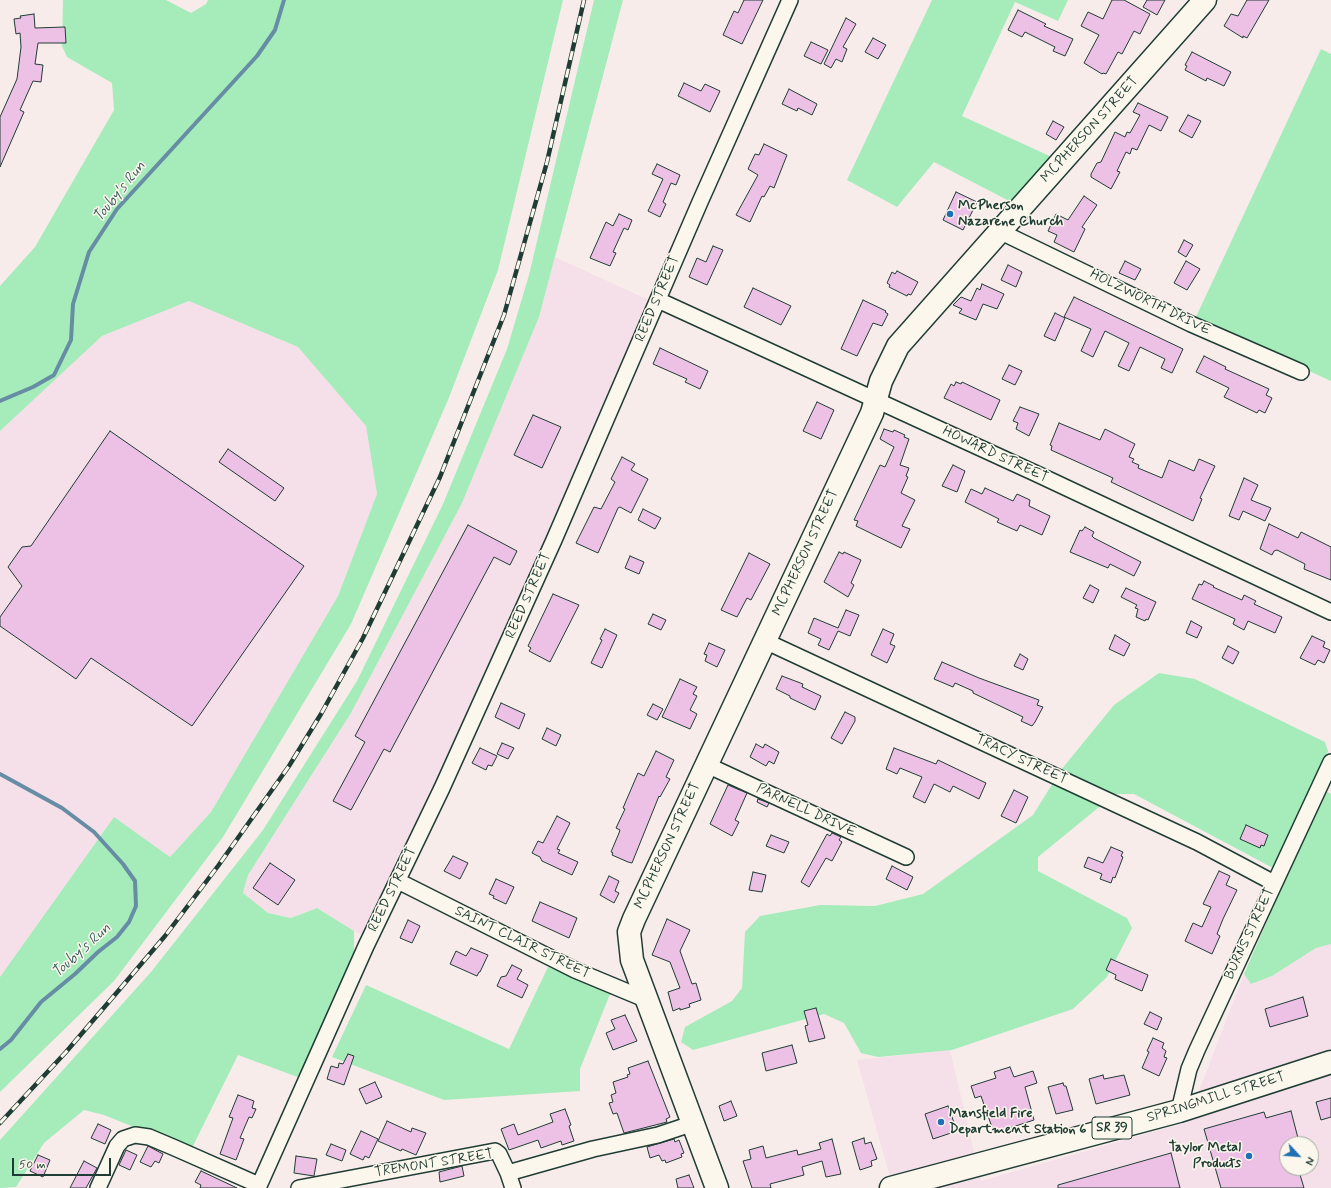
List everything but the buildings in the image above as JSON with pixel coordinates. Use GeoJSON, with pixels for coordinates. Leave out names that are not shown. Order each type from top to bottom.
{"type":"FeatureCollection","features":[{"type":"Feature","properties":{"kind":"street","name":"REED STREET"},"geometry":{"type":"LineString","coordinates":[[259,1186],[366,946],[398,882],[554,540],[790,0]]}},
{"type":"Feature","properties":{"kind":"street","name":"MCPHERSON STREET"},"geometry":{"type":"LineString","coordinates":[[717,1188],[632,960],[629,946],[629,932],[868,420],[876,400],[881,381],[898,346],[1205,0]]}},
{"type":"Feature","properties":{"kind":"street","name":"HOLZWORTH DRIVE"},"geometry":{"type":"LineString","coordinates":[[999,231],[1191,324],[1301,372]]}},
{"type":"Feature","properties":{"kind":"street","name":"HOWARD STREET"},"geometry":{"type":"LineString","coordinates":[[658,300],[1331,612]]}},
{"type":"Feature","properties":{"kind":"street","name":"TRACY STREET"},"geometry":{"type":"LineString","coordinates":[[765,641],[1197,842],[1274,883]]}},
{"type":"Feature","properties":{"kind":"street","name":"BURNS STREET"},"geometry":{"type":"LineString","coordinates":[[1179,1110],[1189,1069],[1331,762]]}},
{"type":"Feature","properties":{"kind":"street","name":"PARNELL DRIVE"},"geometry":{"type":"LineString","coordinates":[[707,765],[906,857]]}},
{"type":"Feature","properties":{"kind":"street","name":"SAINT CLAIR STREET"},"geometry":{"type":"LineString","coordinates":[[398,882],[574,970],[648,1000]]}},
{"type":"Feature","properties":{"kind":"street","name":"SPRINGMILL STREET"},"geometry":{"type":"LineString","coordinates":[[891,1188],[1179,1110],[1331,1062]]}},
{"type":"Feature","properties":{"kind":"street","name":"TREMONT STREET"},"geometry":{"type":"LineString","coordinates":[[299,1188],[496,1151],[508,1173],[593,1149],[658,1135],[694,1123]]}},
{"type":"Feature","properties":{"kind":"street"},"geometry":{"type":"LineString","coordinates":[[98,1188],[117,1146],[124,1139],[135,1135],[148,1137],[259,1186]]}},
{"type":"Feature","properties":{"kind":"street"},"geometry":{"type":"LineString","coordinates":[[508,1173],[513,1188]]}},
{"type":"Feature","properties":{"kind":"shaded area"},"geometry":{"type":"Polygon","coordinates":[[[555,257],[651,301],[374,940],[354,931],[317,908],[291,918],[268,913],[243,893],[248,875],[351,713],[462,503],[539,317],[555,257]]]}},
{"type":"Feature","properties":{"kind":"shaded area"},"geometry":{"type":"Polygon","coordinates":[[[189,301],[298,347],[366,426],[377,494],[338,596],[211,812],[170,857],[114,817],[0,977],[0,431],[102,336],[189,301]]]}},
{"type":"Feature","properties":{"kind":"shaded area"},"geometry":{"type":"Polygon","coordinates":[[[1331,944],[1331,1188],[893,1188],[857,1060],[950,1050],[981,1181],[1187,1122],[1244,974],[1252,984],[1272,976],[1316,948],[1331,944]]]}},
{"type":"Feature","properties":{"kind":"green space"},"geometry":{"type":"Polygon","coordinates":[[[63,0],[166,0],[191,13],[206,4],[208,0],[563,0],[498,270],[448,400],[351,624],[223,837],[114,981],[0,1092],[0,977],[114,817],[170,857],[211,812],[338,596],[377,494],[366,426],[298,347],[189,301],[102,336],[0,431],[0,286],[35,247],[114,110],[112,83],[67,57],[62,46],[63,0]]]}},
{"type":"Feature","properties":{"kind":"green space"},"geometry":{"type":"Polygon","coordinates":[[[594,0],[623,0],[539,317],[462,503],[351,713],[248,875],[243,893],[268,913],[291,918],[317,908],[354,931],[354,954],[303,1079],[238,1055],[191,1150],[104,1115],[84,1110],[44,1143],[16,1187],[0,1188],[0,1140],[151,972],[263,830],[357,681],[443,504],[507,349],[529,275],[594,0]]]}},
{"type":"Feature","properties":{"kind":"green space"},"geometry":{"type":"Polygon","coordinates":[[[932,0],[1068,0],[1058,21],[1015,2],[962,116],[1054,158],[1013,203],[934,162],[897,207],[847,180],[932,0]]]}},
{"type":"Feature","properties":{"kind":"green space"},"geometry":{"type":"Polygon","coordinates":[[[1321,49],[1331,54],[1331,381],[1195,319],[1321,49]]]}},
{"type":"Feature","properties":{"kind":"green space"},"geometry":{"type":"Polygon","coordinates":[[[1159,673],[1195,679],[1325,742],[1328,751],[1273,868],[1134,794],[1115,794],[1038,857],[1038,871],[1127,918],[1132,928],[1107,977],[1073,1009],[952,1050],[878,1057],[861,1053],[844,1023],[824,1014],[693,1050],[681,1042],[685,1027],[732,1001],[742,988],[745,932],[760,916],[820,905],[875,906],[923,894],[1033,815],[1061,770],[1114,705],[1159,673]]]}},
{"type":"Feature","properties":{"kind":"green space"},"geometry":{"type":"Polygon","coordinates":[[[1324,790],[1331,794],[1331,944],[1316,948],[1272,976],[1251,984],[1244,974],[1324,790]]]}},
{"type":"Feature","properties":{"kind":"green space"},"geometry":{"type":"Polygon","coordinates":[[[548,967],[610,994],[580,1069],[580,1091],[444,1100],[332,1057],[366,985],[509,1049],[548,967]]]}},
{"type":"Feature","properties":{"kind":"waterway","name":"Touby's Run"},"geometry":{"type":"LineString","coordinates":[[0,401],[33,387],[54,375],[71,340],[73,304],[89,252],[117,209],[257,56],[275,30],[284,0]]}},
{"type":"Feature","properties":{"kind":"waterway","name":"Touby's Run"},"geometry":{"type":"LineString","coordinates":[[0,774],[62,808],[94,832],[123,864],[135,881],[136,906],[129,922],[117,937],[41,1002],[11,1040],[0,1049]]}},
{"type":"Feature","properties":{"kind":"railway"},"geometry":{"type":"LineString","coordinates":[[0,1123],[66,1052],[165,936],[218,866],[289,766],[321,714],[363,638],[440,477],[504,315],[547,162],[584,0]]}},
{"type":"Feature","properties":{"kind":"place","name":"McPherson Nazarene Church"},"geometry":{"type":"Point","coordinates":[950,214]}},
{"type":"Feature","properties":{"kind":"place","name":"Mansfield Fire Department Station 6"},"geometry":{"type":"Point","coordinates":[941,1122]}},
{"type":"Feature","properties":{"kind":"place","name":"Taylor Metal Products"},"geometry":{"type":"Point","coordinates":[1249,1156]}}]}
